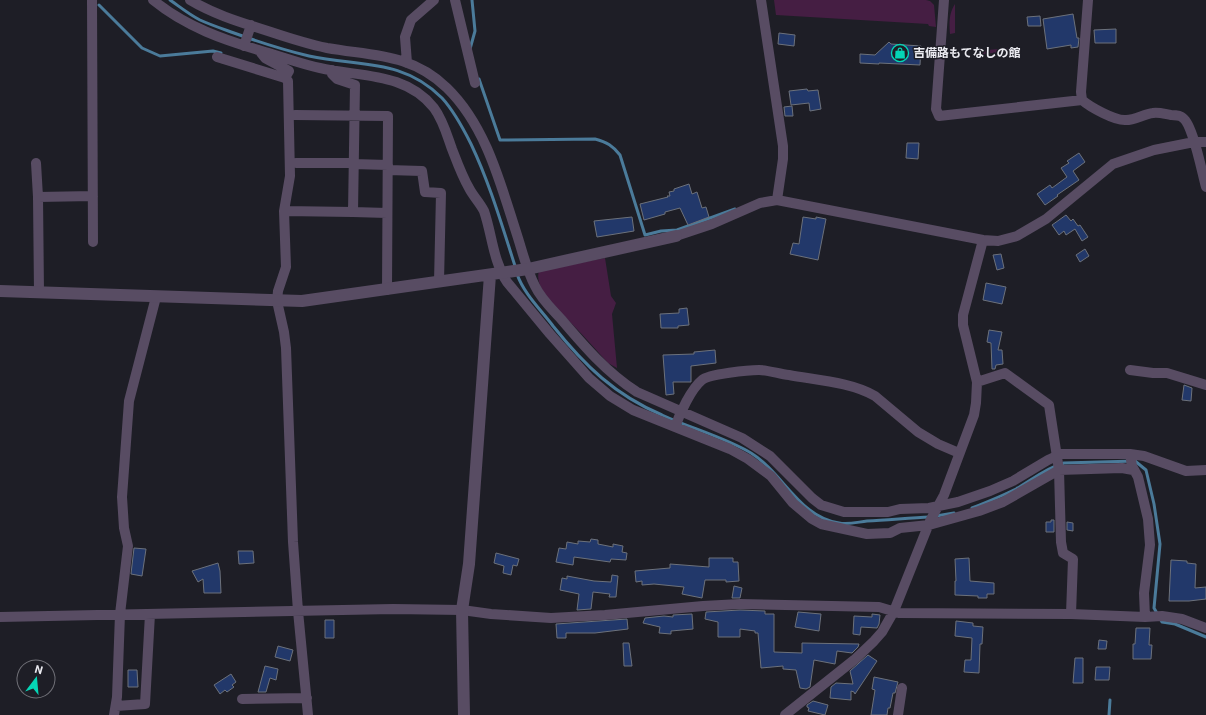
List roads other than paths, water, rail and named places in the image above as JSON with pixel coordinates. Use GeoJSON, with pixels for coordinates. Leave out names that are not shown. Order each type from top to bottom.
{"type":"FeatureCollection","features":[{"type":"Feature","properties":{"kind":"street"},"geometry":{"type":"LineString","coordinates":[[92,0],[93,242]]}},
{"type":"Feature","properties":{"kind":"street"},"geometry":{"type":"LineString","coordinates":[[153,0],[175,17],[212,34],[307,65],[368,75],[399,83],[413,89],[434,108],[442,122],[452,151],[469,188],[483,210],[500,273],[469,564],[462,610],[464,715]]}},
{"type":"Feature","properties":{"kind":"street"},"geometry":{"type":"LineString","coordinates":[[190,0],[250,28],[326,48],[376,54],[395,58],[429,74],[446,87],[456,98],[476,128],[490,155],[500,181],[524,269],[543,298],[603,366],[621,382],[677,420],[748,459],[771,476],[793,503],[812,519],[821,524],[867,534],[890,533],[933,516],[965,500],[1058,463],[1122,468],[1144,456],[1186,471],[1206,470]]}},
{"type":"Feature","properties":{"kind":"street"},"geometry":{"type":"LineString","coordinates":[[407,63],[405,37],[410,20],[434,0]]}},
{"type":"Feature","properties":{"kind":"street"},"geometry":{"type":"LineString","coordinates":[[455,0],[465,48],[475,83]]}},
{"type":"Feature","properties":{"kind":"street"},"geometry":{"type":"LineString","coordinates":[[761,0],[782,146],[783,159],[777,200]]}},
{"type":"Feature","properties":{"kind":"street"},"geometry":{"type":"LineString","coordinates":[[944,0],[936,109],[939,116],[1082,100]]}},
{"type":"Feature","properties":{"kind":"street"},"geometry":{"type":"LineString","coordinates":[[1088,0],[1081,92],[1082,100],[1095,109],[1114,118],[1125,120],[1153,113],[1182,117],[1186,122],[1194,142],[1206,187]]}},
{"type":"Feature","properties":{"kind":"street"},"geometry":{"type":"LineString","coordinates":[[244,44],[250,28]]}},
{"type":"Feature","properties":{"kind":"street"},"geometry":{"type":"LineString","coordinates":[[259,50],[265,58],[289,71],[286,76],[288,82],[290,176],[286,211],[286,267],[278,291],[277,301],[286,348],[293,542],[308,715]]}},
{"type":"Feature","properties":{"kind":"street"},"geometry":{"type":"LineString","coordinates":[[217,57],[286,76]]}},
{"type":"Feature","properties":{"kind":"street"},"geometry":{"type":"LineString","coordinates":[[332,70],[332,74],[337,79],[355,85],[353,212]]}},
{"type":"Feature","properties":{"kind":"street"},"geometry":{"type":"LineString","coordinates":[[295,114],[388,116],[387,290]]}},
{"type":"Feature","properties":{"kind":"street"},"geometry":{"type":"LineString","coordinates":[[0,291],[302,301],[387,290],[524,269],[676,236],[712,224],[760,203],[777,200],[998,242],[1017,236],[1046,219],[1113,164],[1154,150],[1194,142],[1206,142]]}},
{"type":"Feature","properties":{"kind":"street"},"geometry":{"type":"LineString","coordinates":[[36,163],[38,197],[39,292]]}},
{"type":"Feature","properties":{"kind":"street"},"geometry":{"type":"LineString","coordinates":[[296,163],[353,163],[388,168],[422,170],[425,192],[440,193],[439,282]]}},
{"type":"Feature","properties":{"kind":"street"},"geometry":{"type":"LineString","coordinates":[[38,197],[93,196]]}},
{"type":"Feature","properties":{"kind":"street"},"geometry":{"type":"LineString","coordinates":[[286,211],[387,213]]}},
{"type":"Feature","properties":{"kind":"street"},"geometry":{"type":"LineString","coordinates":[[784,715],[866,649],[882,632],[894,612],[974,415],[977,382],[963,324],[963,315],[983,240]]}},
{"type":"Feature","properties":{"kind":"street"},"geometry":{"type":"LineString","coordinates":[[500,273],[550,334],[600,388],[621,404],[633,410],[677,420],[742,438],[758,447],[783,468],[812,498],[834,510],[844,512],[888,512],[900,509],[933,516],[979,511],[1003,502],[1058,463],[1065,454],[1132,462]]}},
{"type":"Feature","properties":{"kind":"street"},"geometry":{"type":"LineString","coordinates":[[150,614],[145,704],[115,710],[117,697],[120,614],[128,546],[124,528],[122,497],[129,401],[156,296]]}},
{"type":"Feature","properties":{"kind":"street"},"geometry":{"type":"LineString","coordinates":[[677,420],[696,388],[702,380],[708,376],[760,370],[823,381],[867,392],[875,396],[918,432],[938,444],[959,453]]}},
{"type":"Feature","properties":{"kind":"street"},"geometry":{"type":"LineString","coordinates":[[1130,370],[1167,373],[1206,385]]}},
{"type":"Feature","properties":{"kind":"street"},"geometry":{"type":"LineString","coordinates":[[977,382],[1005,373],[1049,405],[1058,463],[1063,553],[1073,558],[1071,614]]}},
{"type":"Feature","properties":{"kind":"street"},"geometry":{"type":"LineString","coordinates":[[1132,462],[1138,477],[1148,519],[1150,545],[1144,588],[1154,617]]}},
{"type":"Feature","properties":{"kind":"street"},"geometry":{"type":"LineString","coordinates":[[0,617],[393,609],[462,610],[491,614],[551,618],[740,604],[880,606],[899,613],[1071,614],[1154,617],[1182,619],[1206,628]]}},
{"type":"Feature","properties":{"kind":"street"},"geometry":{"type":"LineString","coordinates":[[898,715],[902,688]]}},
{"type":"Feature","properties":{"kind":"street"},"geometry":{"type":"LineString","coordinates":[[242,699],[307,698]]}},
{"type":"Feature","properties":{"kind":"waterway"},"geometry":{"type":"LineString","coordinates":[[170,0],[200,20],[253,40],[309,56],[379,66],[396,70],[427,85],[442,98],[450,108],[471,144],[490,190],[516,269]]}},
{"type":"Feature","properties":{"kind":"waterway"},"geometry":{"type":"LineString","coordinates":[[470,49],[475,31],[472,0]]}},
{"type":"Feature","properties":{"kind":"waterway"},"geometry":{"type":"LineString","coordinates":[[99,5],[142,48],[160,56],[213,51],[221,53]]}},
{"type":"Feature","properties":{"kind":"waterway"},"geometry":{"type":"LineString","coordinates":[[479,79],[500,140],[595,139],[606,143],[615,149],[620,155],[645,235],[661,231],[677,230],[735,209]]}},
{"type":"Feature","properties":{"kind":"waterway"},"geometry":{"type":"LineString","coordinates":[[517,274],[528,295],[553,326],[577,354],[615,389],[645,407],[673,420],[730,442],[751,453],[773,472],[792,493],[813,512],[825,519],[846,524],[867,521],[930,517]]}},
{"type":"Feature","properties":{"kind":"waterway"},"geometry":{"type":"LineString","coordinates":[[972,508],[1016,489],[1057,465],[1064,463],[1135,461],[1146,470],[1154,504],[1160,544],[1154,608],[1162,622],[1175,624],[1206,637]]}},
{"type":"Feature","properties":{"kind":"waterway"},"geometry":{"type":"LineString","coordinates":[[936,516],[954,513]]}},
{"type":"Feature","properties":{"kind":"waterway"},"geometry":{"type":"LineString","coordinates":[[1109,715],[1110,700]]}},
{"type":"Feature","properties":{"kind":"place","name":"吉備路もてなしの館"},"geometry":{"type":"Point","coordinates":[900,53]}}]}
